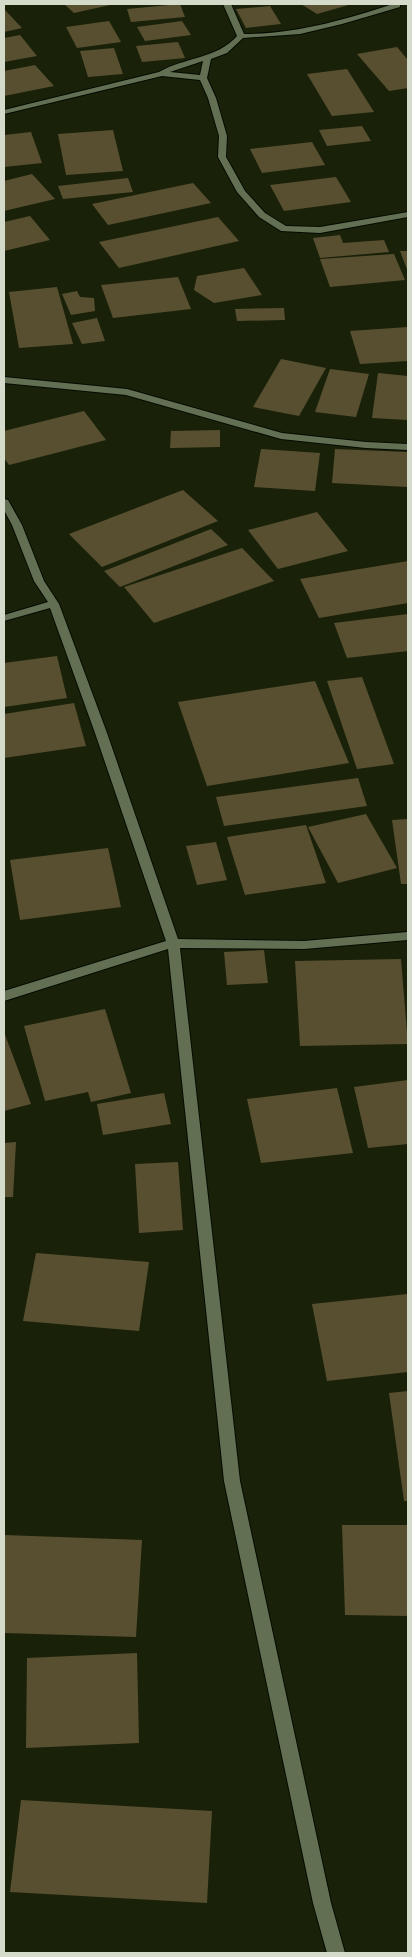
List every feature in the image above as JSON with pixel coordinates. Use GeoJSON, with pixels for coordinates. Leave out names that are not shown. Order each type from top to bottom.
{"type":"FeatureCollection","features":[{"type":"Feature","properties":{"kind":"street"},"geometry":{"type":"LineString","coordinates":[[227,4],[240,36]]}},
{"type":"Feature","properties":{"kind":"street"},"geometry":{"type":"LineString","coordinates":[[240,36],[270,37],[297,34],[397,5]]}},
{"type":"Feature","properties":{"kind":"street"},"geometry":{"type":"LineString","coordinates":[[162,74],[171,67],[207,59],[233,47],[240,36]]}},
{"type":"Feature","properties":{"kind":"street"},"geometry":{"type":"LineString","coordinates":[[207,59],[203,78],[212,98],[223,136],[222,157],[241,192],[262,215],[284,229],[320,230],[408,215]]}},
{"type":"Feature","properties":{"kind":"street"},"geometry":{"type":"LineString","coordinates":[[4,112],[162,74],[203,78]]}},
{"type":"Feature","properties":{"kind":"street"},"geometry":{"type":"LineString","coordinates":[[4,380],[128,392],[281,436],[366,445],[408,447]]}},
{"type":"Feature","properties":{"kind":"street"},"geometry":{"type":"LineString","coordinates":[[4,502],[17,525],[39,581],[54,604],[102,732],[173,943],[232,1481],[322,1903],[336,1953]]}},
{"type":"Feature","properties":{"kind":"street"},"geometry":{"type":"LineString","coordinates":[[4,618],[54,604]]}},
{"type":"Feature","properties":{"kind":"street"},"geometry":{"type":"LineString","coordinates":[[4,996],[173,943],[304,946],[408,936]]}},
{"type":"Feature","properties":{"kind":"building"},"geometry":{"type":"Polygon","coordinates":[[[64,4],[110,4],[110,5],[74,13],[64,4]]]}},
{"type":"Feature","properties":{"kind":"building"},"geometry":{"type":"Polygon","coordinates":[[[180,4],[185,17],[131,22],[127,9],[180,4]]]}},
{"type":"Feature","properties":{"kind":"building"},"geometry":{"type":"Polygon","coordinates":[[[301,4],[352,4],[317,14],[301,4]]]}},
{"type":"Feature","properties":{"kind":"building"},"geometry":{"type":"Polygon","coordinates":[[[270,6],[281,24],[246,28],[236,9],[270,6]]]}},
{"type":"Feature","properties":{"kind":"building"},"geometry":{"type":"Polygon","coordinates":[[[5,10],[22,28],[4,32],[5,10]]]}},
{"type":"Feature","properties":{"kind":"building"},"geometry":{"type":"Polygon","coordinates":[[[109,21],[121,42],[77,48],[66,27],[109,21]]]}},
{"type":"Feature","properties":{"kind":"building"},"geometry":{"type":"Polygon","coordinates":[[[182,21],[191,35],[145,41],[137,27],[182,21]]]}},
{"type":"Feature","properties":{"kind":"building"},"geometry":{"type":"Polygon","coordinates":[[[20,35],[37,56],[4,62],[4,38],[20,35]]]}},
{"type":"Feature","properties":{"kind":"building"},"geometry":{"type":"Polygon","coordinates":[[[178,42],[185,58],[142,62],[136,46],[178,42]]]}},
{"type":"Feature","properties":{"kind":"building"},"geometry":{"type":"Polygon","coordinates":[[[397,47],[408,60],[408,88],[389,91],[357,54],[397,47]]]}},
{"type":"Feature","properties":{"kind":"building"},"geometry":{"type":"Polygon","coordinates":[[[114,48],[123,74],[88,77],[80,51],[114,48]]]}},
{"type":"Feature","properties":{"kind":"building"},"geometry":{"type":"Polygon","coordinates":[[[35,65],[54,86],[4,96],[4,71],[35,65]]]}},
{"type":"Feature","properties":{"kind":"building"},"geometry":{"type":"Polygon","coordinates":[[[347,69],[374,112],[332,116],[307,74],[347,69]]]}},
{"type":"Feature","properties":{"kind":"building"},"geometry":{"type":"Polygon","coordinates":[[[362,126],[371,141],[327,146],[319,130],[362,126]]]}},
{"type":"Feature","properties":{"kind":"building"},"geometry":{"type":"Polygon","coordinates":[[[113,130],[123,171],[66,175],[58,134],[113,130]]]}},
{"type":"Feature","properties":{"kind":"building"},"geometry":{"type":"Polygon","coordinates":[[[31,132],[42,163],[4,167],[4,135],[31,132]]]}},
{"type":"Feature","properties":{"kind":"building"},"geometry":{"type":"Polygon","coordinates":[[[312,142],[325,165],[262,173],[250,149],[312,142]]]}},
{"type":"Feature","properties":{"kind":"building"},"geometry":{"type":"Polygon","coordinates":[[[32,174],[55,199],[4,211],[4,181],[32,174]]]}},
{"type":"Feature","properties":{"kind":"building"},"geometry":{"type":"Polygon","coordinates":[[[336,177],[351,202],[284,211],[270,185],[336,177]]]}},
{"type":"Feature","properties":{"kind":"building"},"geometry":{"type":"Polygon","coordinates":[[[128,178],[133,192],[63,199],[58,186],[128,178]]]}},
{"type":"Feature","properties":{"kind":"building"},"geometry":{"type":"Polygon","coordinates":[[[193,183],[211,203],[108,225],[92,204],[193,183]]]}},
{"type":"Feature","properties":{"kind":"building"},"geometry":{"type":"Polygon","coordinates":[[[30,216],[50,240],[4,251],[4,222],[30,216]]]}},
{"type":"Feature","properties":{"kind":"building"},"geometry":{"type":"Polygon","coordinates":[[[218,217],[239,241],[119,268],[99,242],[218,217]]]}},
{"type":"Feature","properties":{"kind":"building"},"geometry":{"type":"Polygon","coordinates":[[[340,235],[343,243],[384,240],[389,252],[320,258],[313,238],[340,235]]]}},
{"type":"Feature","properties":{"kind":"building"},"geometry":{"type":"Polygon","coordinates":[[[400,251],[408,251],[408,272],[400,251]]]}},
{"type":"Feature","properties":{"kind":"building"},"geometry":{"type":"Polygon","coordinates":[[[394,254],[405,280],[330,287],[320,259],[394,254]]]}},
{"type":"Feature","properties":{"kind":"building"},"geometry":{"type":"Polygon","coordinates":[[[244,268],[262,295],[214,303],[194,290],[197,276],[244,268]]]}},
{"type":"Feature","properties":{"kind":"building"},"geometry":{"type":"Polygon","coordinates":[[[178,277],[191,309],[113,318],[101,285],[178,277]]]}},
{"type":"Feature","properties":{"kind":"building"},"geometry":{"type":"Polygon","coordinates":[[[57,287],[73,344],[19,348],[9,292],[57,287]]]}},
{"type":"Feature","properties":{"kind":"building"},"geometry":{"type":"Polygon","coordinates":[[[77,291],[80,297],[94,298],[95,311],[71,315],[62,294],[77,291]]]}},
{"type":"Feature","properties":{"kind":"building"},"geometry":{"type":"Polygon","coordinates":[[[284,308],[285,320],[237,321],[235,309],[284,308]]]}},
{"type":"Feature","properties":{"kind":"building"},"geometry":{"type":"Polygon","coordinates":[[[97,318],[105,341],[82,344],[72,323],[97,318]]]}},
{"type":"Feature","properties":{"kind":"building"},"geometry":{"type":"Polygon","coordinates":[[[408,327],[408,361],[360,364],[350,331],[408,327]]]}},
{"type":"Feature","properties":{"kind":"building"},"geometry":{"type":"Polygon","coordinates":[[[281,359],[326,368],[299,416],[253,407],[281,359]]]}},
{"type":"Feature","properties":{"kind":"building"},"geometry":{"type":"Polygon","coordinates":[[[330,369],[369,374],[356,417],[315,412],[330,369]]]}},
{"type":"Feature","properties":{"kind":"building"},"geometry":{"type":"Polygon","coordinates":[[[378,373],[408,376],[408,420],[372,418],[378,373]]]}},
{"type":"Feature","properties":{"kind":"building"},"geometry":{"type":"Polygon","coordinates":[[[84,411],[106,440],[9,465],[4,458],[4,431],[84,411]]]}},
{"type":"Feature","properties":{"kind":"building"},"geometry":{"type":"Polygon","coordinates":[[[220,430],[220,447],[170,448],[171,431],[220,430]]]}},
{"type":"Feature","properties":{"kind":"building"},"geometry":{"type":"Polygon","coordinates":[[[261,449],[320,453],[315,491],[254,487],[261,449]]]}},
{"type":"Feature","properties":{"kind":"building"},"geometry":{"type":"Polygon","coordinates":[[[335,449],[408,452],[408,487],[332,483],[335,449]]]}},
{"type":"Feature","properties":{"kind":"building"},"geometry":{"type":"Polygon","coordinates":[[[183,490],[218,521],[102,567],[69,534],[183,490]]]}},
{"type":"Feature","properties":{"kind":"building"},"geometry":{"type":"Polygon","coordinates":[[[317,512],[348,551],[278,569],[248,530],[317,512]]]}},
{"type":"Feature","properties":{"kind":"building"},"geometry":{"type":"Polygon","coordinates":[[[211,529],[228,545],[120,587],[104,571],[211,529]]]}},
{"type":"Feature","properties":{"kind":"building"},"geometry":{"type":"Polygon","coordinates":[[[242,548],[274,581],[154,623],[124,587],[242,548]]]}},
{"type":"Feature","properties":{"kind":"building"},"geometry":{"type":"Polygon","coordinates":[[[408,561],[408,603],[319,618],[300,579],[408,561]]]}},
{"type":"Feature","properties":{"kind":"building"},"geometry":{"type":"Polygon","coordinates":[[[408,614],[408,651],[347,658],[334,623],[408,614]]]}},
{"type":"Feature","properties":{"kind":"building"},"geometry":{"type":"Polygon","coordinates":[[[57,656],[67,698],[4,707],[4,663],[57,656]]]}},
{"type":"Feature","properties":{"kind":"building"},"geometry":{"type":"Polygon","coordinates":[[[362,677],[394,764],[357,769],[327,681],[362,677]]]}},
{"type":"Feature","properties":{"kind":"building"},"geometry":{"type":"Polygon","coordinates":[[[315,681],[349,763],[207,786],[178,702],[315,681]]]}},
{"type":"Feature","properties":{"kind":"building"},"geometry":{"type":"Polygon","coordinates":[[[74,703],[86,746],[4,758],[4,714],[74,703]]]}},
{"type":"Feature","properties":{"kind":"building"},"geometry":{"type":"Polygon","coordinates":[[[358,778],[367,806],[224,826],[216,797],[358,778]]]}},
{"type":"Feature","properties":{"kind":"building"},"geometry":{"type":"Polygon","coordinates":[[[366,814],[397,868],[338,883],[308,827],[366,814]]]}},
{"type":"Feature","properties":{"kind":"building"},"geometry":{"type":"Polygon","coordinates":[[[408,819],[408,884],[401,884],[392,820],[408,819]]]}},
{"type":"Feature","properties":{"kind":"building"},"geometry":{"type":"Polygon","coordinates":[[[306,825],[326,883],[245,895],[227,837],[306,825]]]}},
{"type":"Feature","properties":{"kind":"building"},"geometry":{"type":"Polygon","coordinates":[[[216,842],[227,880],[197,885],[186,846],[216,842]]]}},
{"type":"Feature","properties":{"kind":"building"},"geometry":{"type":"Polygon","coordinates":[[[108,848],[121,907],[20,920],[10,860],[108,848]]]}},
{"type":"Feature","properties":{"kind":"building"},"geometry":{"type":"Polygon","coordinates":[[[264,950],[268,983],[227,985],[224,952],[264,950]]]}},
{"type":"Feature","properties":{"kind":"building"},"geometry":{"type":"Polygon","coordinates":[[[401,959],[408,1044],[300,1046],[295,961],[401,959]]]}},
{"type":"Feature","properties":{"kind":"building"},"geometry":{"type":"Polygon","coordinates":[[[105,1009],[131,1093],[91,1102],[88,1092],[45,1101],[24,1026],[105,1009]]]}},
{"type":"Feature","properties":{"kind":"building"},"geometry":{"type":"Polygon","coordinates":[[[4,1032],[31,1104],[4,1111],[4,1032]]]}},
{"type":"Feature","properties":{"kind":"building"},"geometry":{"type":"Polygon","coordinates":[[[408,1080],[408,1144],[368,1148],[354,1087],[408,1080]]]}},
{"type":"Feature","properties":{"kind":"building"},"geometry":{"type":"Polygon","coordinates":[[[337,1088],[353,1153],[261,1163],[247,1099],[337,1088]]]}},
{"type":"Feature","properties":{"kind":"building"},"geometry":{"type":"Polygon","coordinates":[[[164,1093],[171,1124],[103,1135],[97,1104],[164,1093]]]}},
{"type":"Feature","properties":{"kind":"building"},"geometry":{"type":"Polygon","coordinates":[[[16,1142],[13,1197],[4,1197],[4,1143],[16,1142]]]}},
{"type":"Feature","properties":{"kind":"building"},"geometry":{"type":"Polygon","coordinates":[[[178,1162],[183,1230],[139,1233],[135,1164],[178,1162]]]}},
{"type":"Feature","properties":{"kind":"building"},"geometry":{"type":"Polygon","coordinates":[[[36,1253],[149,1262],[139,1331],[23,1321],[36,1253]]]}},
{"type":"Feature","properties":{"kind":"building"},"geometry":{"type":"Polygon","coordinates":[[[408,1294],[408,1372],[327,1381],[312,1304],[408,1294]]]}},
{"type":"Feature","properties":{"kind":"building"},"geometry":{"type":"Polygon","coordinates":[[[408,1391],[408,1501],[404,1501],[389,1393],[408,1391]]]}},
{"type":"Feature","properties":{"kind":"building"},"geometry":{"type":"Polygon","coordinates":[[[342,1525],[408,1525],[408,1616],[345,1615],[342,1525]]]}},
{"type":"Feature","properties":{"kind":"building"},"geometry":{"type":"Polygon","coordinates":[[[4,1535],[142,1540],[136,1637],[4,1633],[4,1535]]]}},
{"type":"Feature","properties":{"kind":"building"},"geometry":{"type":"Polygon","coordinates":[[[137,1653],[139,1743],[26,1748],[27,1658],[137,1653]]]}},
{"type":"Feature","properties":{"kind":"building"},"geometry":{"type":"Polygon","coordinates":[[[21,1800],[212,1811],[207,1903],[10,1892],[21,1800]]]}}]}
